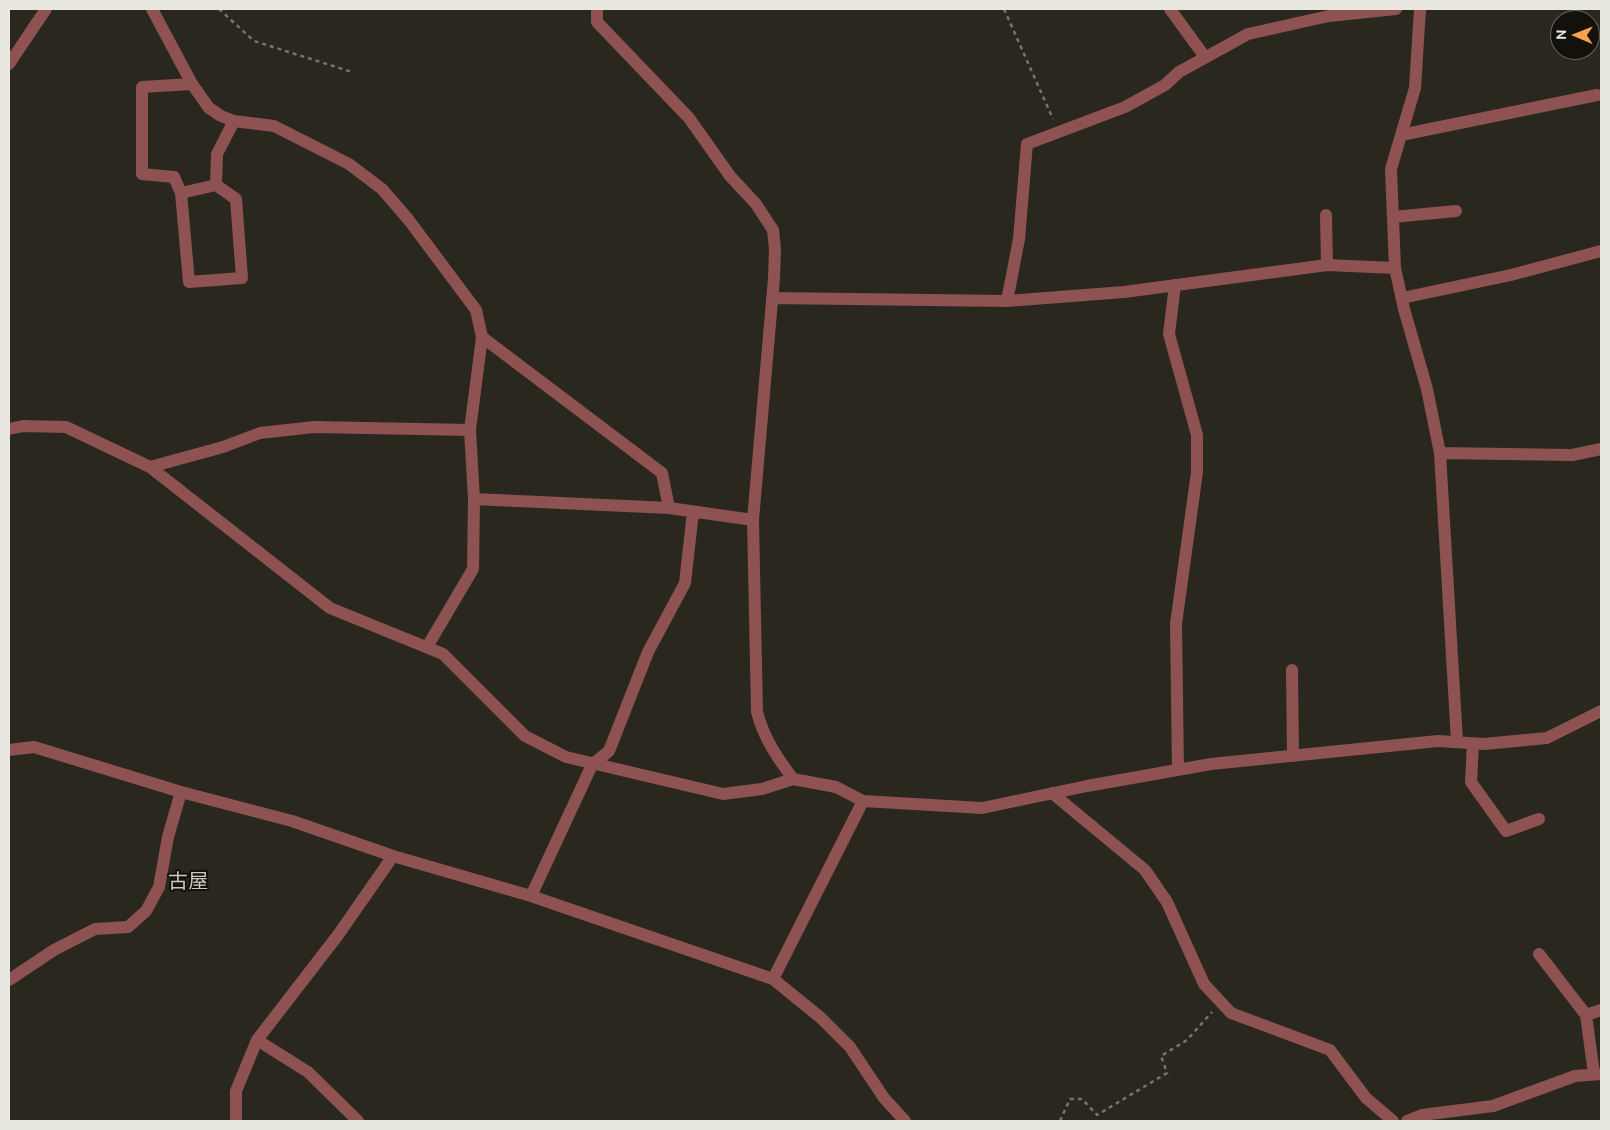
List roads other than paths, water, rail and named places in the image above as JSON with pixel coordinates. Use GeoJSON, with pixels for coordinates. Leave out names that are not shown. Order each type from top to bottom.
{"type":"FeatureCollection","features":[{"type":"Feature","properties":{"kind":"street"},"geometry":{"type":"LineString","coordinates":[[9,64],[46,9]]}},
{"type":"Feature","properties":{"kind":"street"},"geometry":{"type":"LineString","coordinates":[[152,9],[192,84],[209,108],[221,116],[234,121],[274,126],[349,164],[382,189],[408,219],[476,310],[482,336],[470,430],[474,498],[473,569],[427,647]]}},
{"type":"Feature","properties":{"kind":"street"},"geometry":{"type":"LineString","coordinates":[[597,9],[597,22],[689,118],[730,176],[756,204],[773,230],[775,249],[772,298],[754,520],[757,712],[762,732],[769,746],[793,779]]}},
{"type":"Feature","properties":{"kind":"street"},"geometry":{"type":"LineString","coordinates":[[1170,9],[1205,57]]}},
{"type":"Feature","properties":{"kind":"street"},"geometry":{"type":"LineString","coordinates":[[1007,301],[1019,239],[1027,144],[1125,107],[1165,85],[1179,72],[1248,34],[1329,16],[1396,9]]}},
{"type":"Feature","properties":{"kind":"street"},"geometry":{"type":"LineString","coordinates":[[1420,9],[1415,88],[1391,169],[1395,268],[1427,389],[1440,453],[1457,741]]}},
{"type":"Feature","properties":{"kind":"street"},"geometry":{"type":"LineString","coordinates":[[181,193],[216,185],[236,199],[242,278],[189,282],[181,193],[174,177],[142,174],[142,87],[192,84]]}},
{"type":"Feature","properties":{"kind":"street"},"geometry":{"type":"LineString","coordinates":[[1401,135],[1597,95]]}},
{"type":"Feature","properties":{"kind":"street"},"geometry":{"type":"LineString","coordinates":[[216,185],[217,154],[234,121]]}},
{"type":"Feature","properties":{"kind":"street"},"geometry":{"type":"LineString","coordinates":[[1393,216],[1456,211]]}},
{"type":"Feature","properties":{"kind":"street"},"geometry":{"type":"LineString","coordinates":[[1326,215],[1327,265]]}},
{"type":"Feature","properties":{"kind":"street"},"geometry":{"type":"LineString","coordinates":[[1402,298],[1511,276],[1601,251]]}},
{"type":"Feature","properties":{"kind":"street"},"geometry":{"type":"LineString","coordinates":[[772,298],[1007,301],[1124,292],[1327,265],[1395,268]]}},
{"type":"Feature","properties":{"kind":"street"},"geometry":{"type":"LineString","coordinates":[[1175,284],[1169,334],[1197,435],[1197,472],[1176,624],[1178,770]]}},
{"type":"Feature","properties":{"kind":"street"},"geometry":{"type":"LineString","coordinates":[[482,336],[662,473],[669,508]]}},
{"type":"Feature","properties":{"kind":"street"},"geometry":{"type":"LineString","coordinates":[[9,429],[23,426],[66,427],[150,467],[330,608],[443,654],[524,736],[566,757],[592,765],[723,794],[762,789],[793,779],[836,787],[863,801],[982,808],[1178,770],[1438,741],[1484,744],[1547,738],[1601,711]]}},
{"type":"Feature","properties":{"kind":"street"},"geometry":{"type":"LineString","coordinates":[[150,467],[223,447],[260,433],[314,427],[470,430]]}},
{"type":"Feature","properties":{"kind":"street"},"geometry":{"type":"LineString","coordinates":[[1440,453],[1572,454],[1601,449]]}},
{"type":"Feature","properties":{"kind":"street"},"geometry":{"type":"LineString","coordinates":[[474,498],[669,508],[754,520]]}},
{"type":"Feature","properties":{"kind":"street"},"geometry":{"type":"LineString","coordinates":[[531,896],[592,765],[609,752],[648,652],[685,583],[693,512]]}},
{"type":"Feature","properties":{"kind":"street"},"geometry":{"type":"LineString","coordinates":[[1292,670],[1293,756]]}},
{"type":"Feature","properties":{"kind":"street"},"geometry":{"type":"LineString","coordinates":[[1473,743],[1471,782],[1506,831],[1538,819]]}},
{"type":"Feature","properties":{"kind":"street"},"geometry":{"type":"LineString","coordinates":[[9,750],[34,747],[181,792],[292,821],[393,856],[531,896],[773,978],[821,1018],[850,1048],[884,1098],[905,1121]]}},
{"type":"Feature","properties":{"kind":"street"},"geometry":{"type":"LineString","coordinates":[[9,980],[54,950],[95,929],[128,927],[146,911],[159,887],[168,837],[181,792]]}},
{"type":"Feature","properties":{"kind":"street"},"geometry":{"type":"LineString","coordinates":[[1052,793],[1145,870],[1167,902],[1204,984],[1231,1013],[1330,1050],[1366,1098],[1393,1121]]}},
{"type":"Feature","properties":{"kind":"street"},"geometry":{"type":"LineString","coordinates":[[773,978],[863,801]]}},
{"type":"Feature","properties":{"kind":"street"},"geometry":{"type":"LineString","coordinates":[[236,1121],[236,1091],[257,1040],[338,935],[393,856]]}},
{"type":"Feature","properties":{"kind":"street"},"geometry":{"type":"LineString","coordinates":[[1407,1121],[1422,1115],[1493,1106],[1575,1076],[1598,1074],[1586,1016],[1539,954]]}},
{"type":"Feature","properties":{"kind":"street"},"geometry":{"type":"LineString","coordinates":[[1586,1016],[1601,1010]]}},
{"type":"Feature","properties":{"kind":"street"},"geometry":{"type":"LineString","coordinates":[[257,1040],[308,1072],[358,1121]]}},
{"type":"Feature","properties":{"kind":"district","name":"古屋"},"geometry":{"type":"Point","coordinates":[188,881]}}]}
